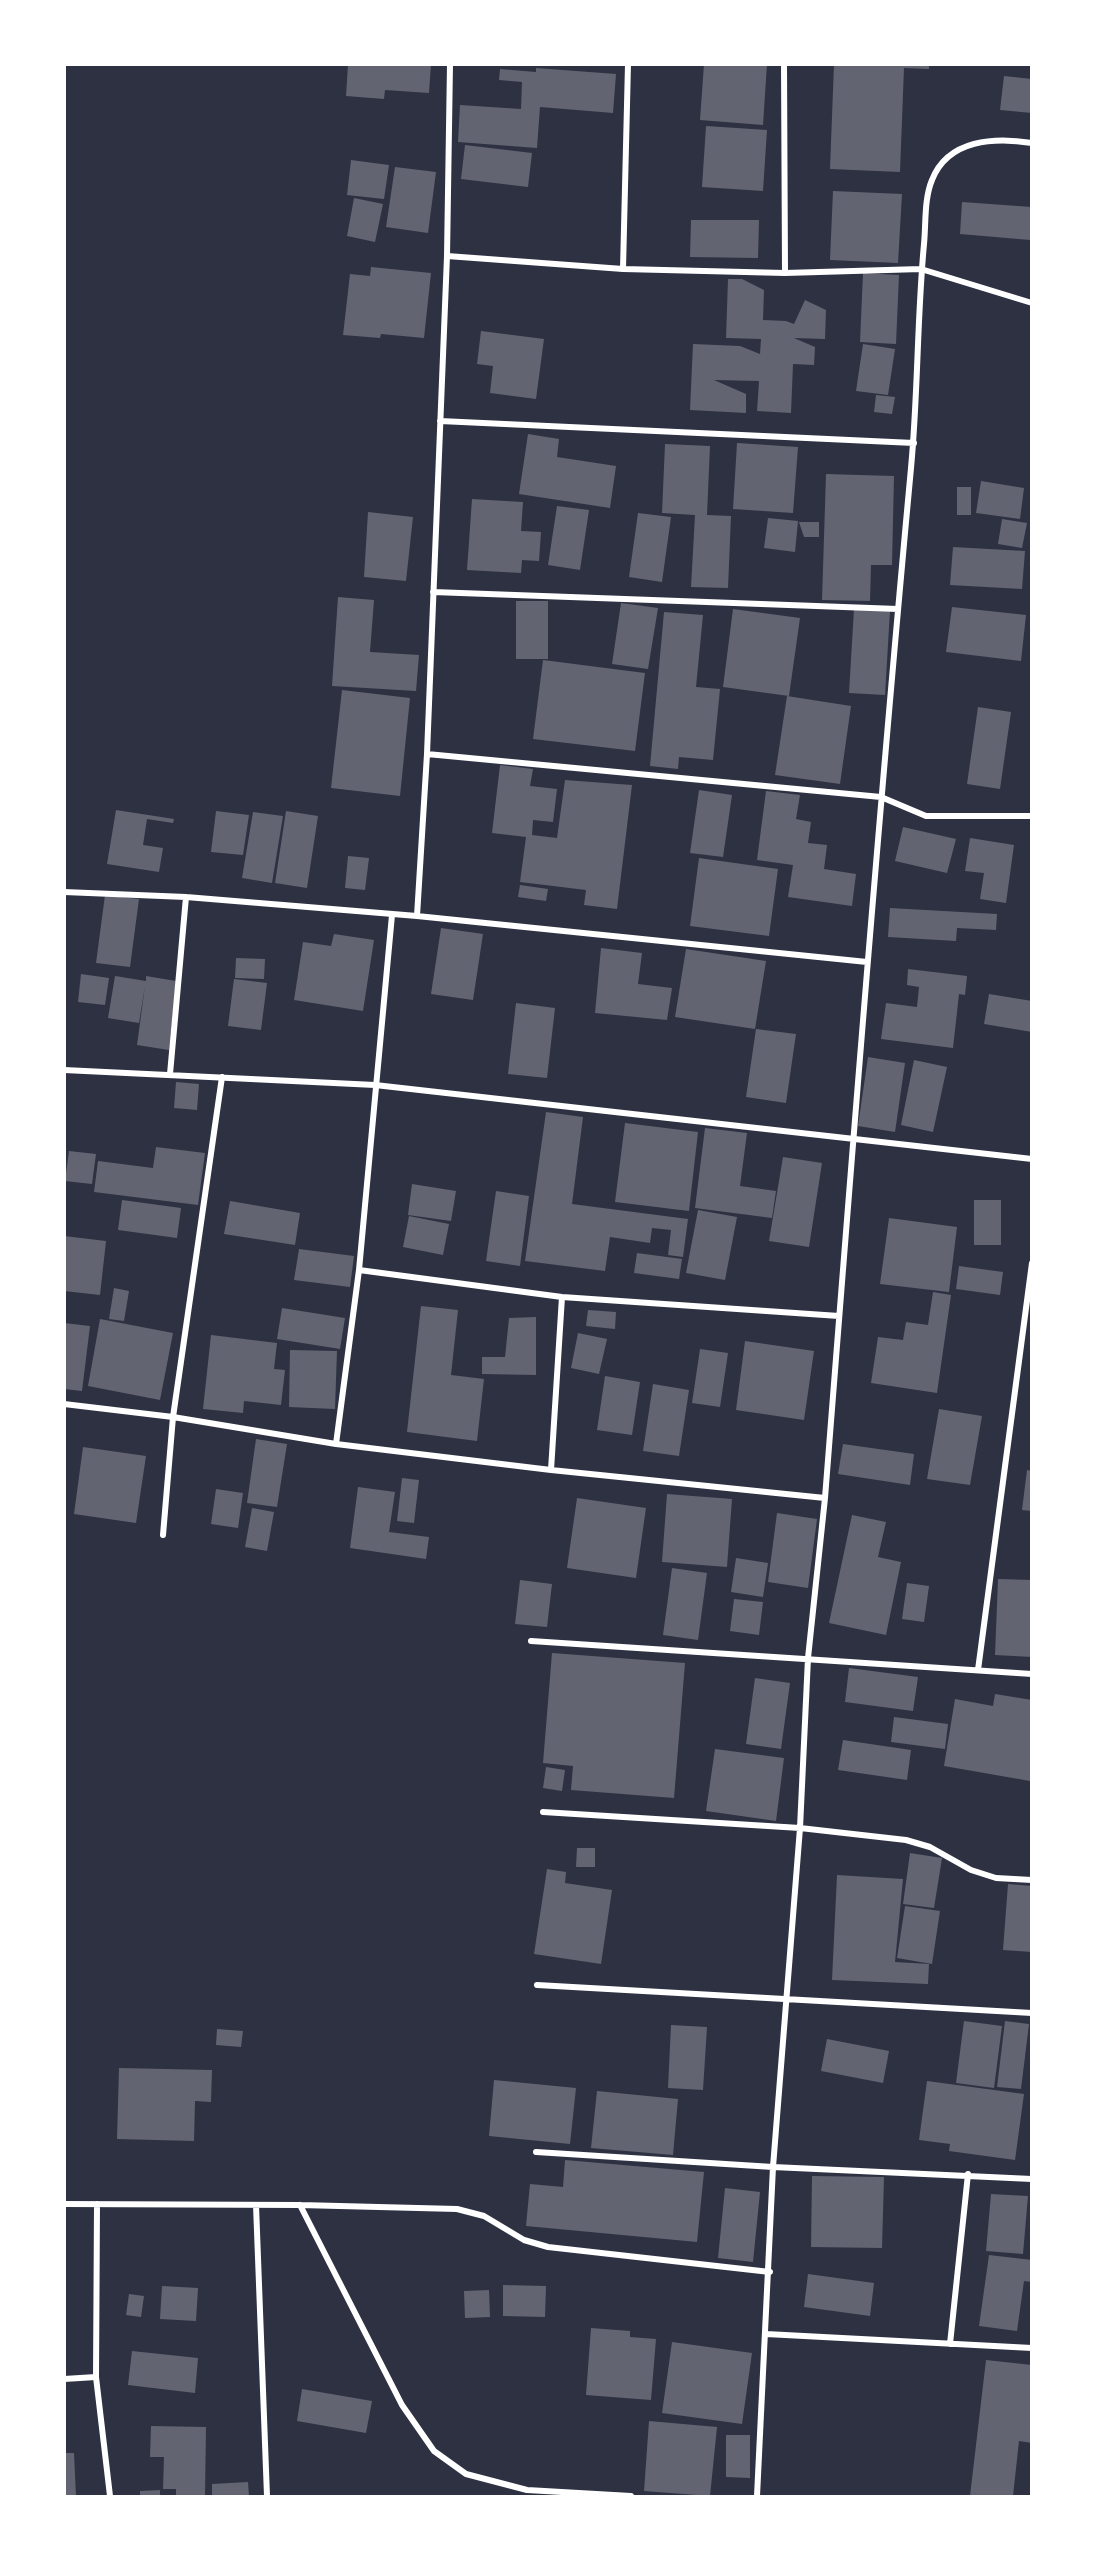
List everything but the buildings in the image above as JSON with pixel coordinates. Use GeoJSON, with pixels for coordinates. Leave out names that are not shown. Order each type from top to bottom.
{"type":"FeatureCollection","features":[{"type":"Feature","properties":{"kind":"street"},"geometry":{"type":"LineString","coordinates":[[417,916],[427,754],[447,256],[450,64]]}},
{"type":"Feature","properties":{"kind":"street"},"geometry":{"type":"LineString","coordinates":[[623,269],[628,64]]}},
{"type":"Feature","properties":{"kind":"street"},"geometry":{"type":"LineString","coordinates":[[784,64],[785,273]]}},
{"type":"Feature","properties":{"kind":"street"},"geometry":{"type":"LineString","coordinates":[[758,2496],[773,2167],[800,1827],[808,1658],[825,1498],[867,962],[914,443],[921,269],[932,180],[945,160],[966,146],[988,140],[1032,143]]}},
{"type":"Feature","properties":{"kind":"street"},"geometry":{"type":"LineString","coordinates":[[447,256],[623,269],[785,273],[921,269],[1032,303]]}},
{"type":"Feature","properties":{"kind":"street"},"geometry":{"type":"LineString","coordinates":[[440,421],[914,443]]}},
{"type":"Feature","properties":{"kind":"street"},"geometry":{"type":"LineString","coordinates":[[433,592],[898,609]]}},
{"type":"Feature","properties":{"kind":"street"},"geometry":{"type":"LineString","coordinates":[[427,754],[881,797],[926,816],[1032,816]]}},
{"type":"Feature","properties":{"kind":"street"},"geometry":{"type":"LineString","coordinates":[[64,892],[186,897],[417,916],[867,962]]}},
{"type":"Feature","properties":{"kind":"street"},"geometry":{"type":"LineString","coordinates":[[170,1074],[186,897]]}},
{"type":"Feature","properties":{"kind":"street"},"geometry":{"type":"LineString","coordinates":[[336,1444],[358,1270],[392,915]]}},
{"type":"Feature","properties":{"kind":"street"},"geometry":{"type":"LineString","coordinates":[[64,1070],[375,1085],[1032,1159]]}},
{"type":"Feature","properties":{"kind":"street"},"geometry":{"type":"LineString","coordinates":[[163,1535],[173,1417],[222,1077]]}},
{"type":"Feature","properties":{"kind":"street"},"geometry":{"type":"LineString","coordinates":[[978,1670],[1032,1263]]}},
{"type":"Feature","properties":{"kind":"street"},"geometry":{"type":"LineString","coordinates":[[358,1270],[561,1297],[839,1316]]}},
{"type":"Feature","properties":{"kind":"street"},"geometry":{"type":"LineString","coordinates":[[551,1470],[561,1297]]}},
{"type":"Feature","properties":{"kind":"street"},"geometry":{"type":"LineString","coordinates":[[64,1404],[173,1417],[336,1444],[551,1470],[825,1498]]}},
{"type":"Feature","properties":{"kind":"street"},"geometry":{"type":"LineString","coordinates":[[531,1641],[1032,1674]]}},
{"type":"Feature","properties":{"kind":"street"},"geometry":{"type":"LineString","coordinates":[[543,1812],[800,1827],[906,1840],[930,1847],[971,1870],[988,1875],[1032,1880]]}},
{"type":"Feature","properties":{"kind":"street"},"geometry":{"type":"LineString","coordinates":[[537,1985],[1032,2013]]}},
{"type":"Feature","properties":{"kind":"street"},"geometry":{"type":"LineString","coordinates":[[536,2152],[773,2167],[968,2174],[1032,2179]]}},
{"type":"Feature","properties":{"kind":"street"},"geometry":{"type":"LineString","coordinates":[[950,2344],[968,2174]]}},
{"type":"Feature","properties":{"kind":"street"},"geometry":{"type":"LineString","coordinates":[[64,2204],[300,2205],[457,2209],[484,2216],[524,2240],[548,2247],[770,2272]]}},
{"type":"Feature","properties":{"kind":"street"},"geometry":{"type":"LineString","coordinates":[[97,2204],[96,2377],[110,2496]]}},
{"type":"Feature","properties":{"kind":"street"},"geometry":{"type":"LineString","coordinates":[[256,2205],[267,2496]]}},
{"type":"Feature","properties":{"kind":"street"},"geometry":{"type":"LineString","coordinates":[[300,2205],[402,2405],[434,2451],[466,2474],[527,2490],[632,2496]]}},
{"type":"Feature","properties":{"kind":"street"},"geometry":{"type":"LineString","coordinates":[[766,2334],[1032,2348]]}},
{"type":"Feature","properties":{"kind":"street"},"geometry":{"type":"LineString","coordinates":[[64,2379],[96,2377]]}}]}
